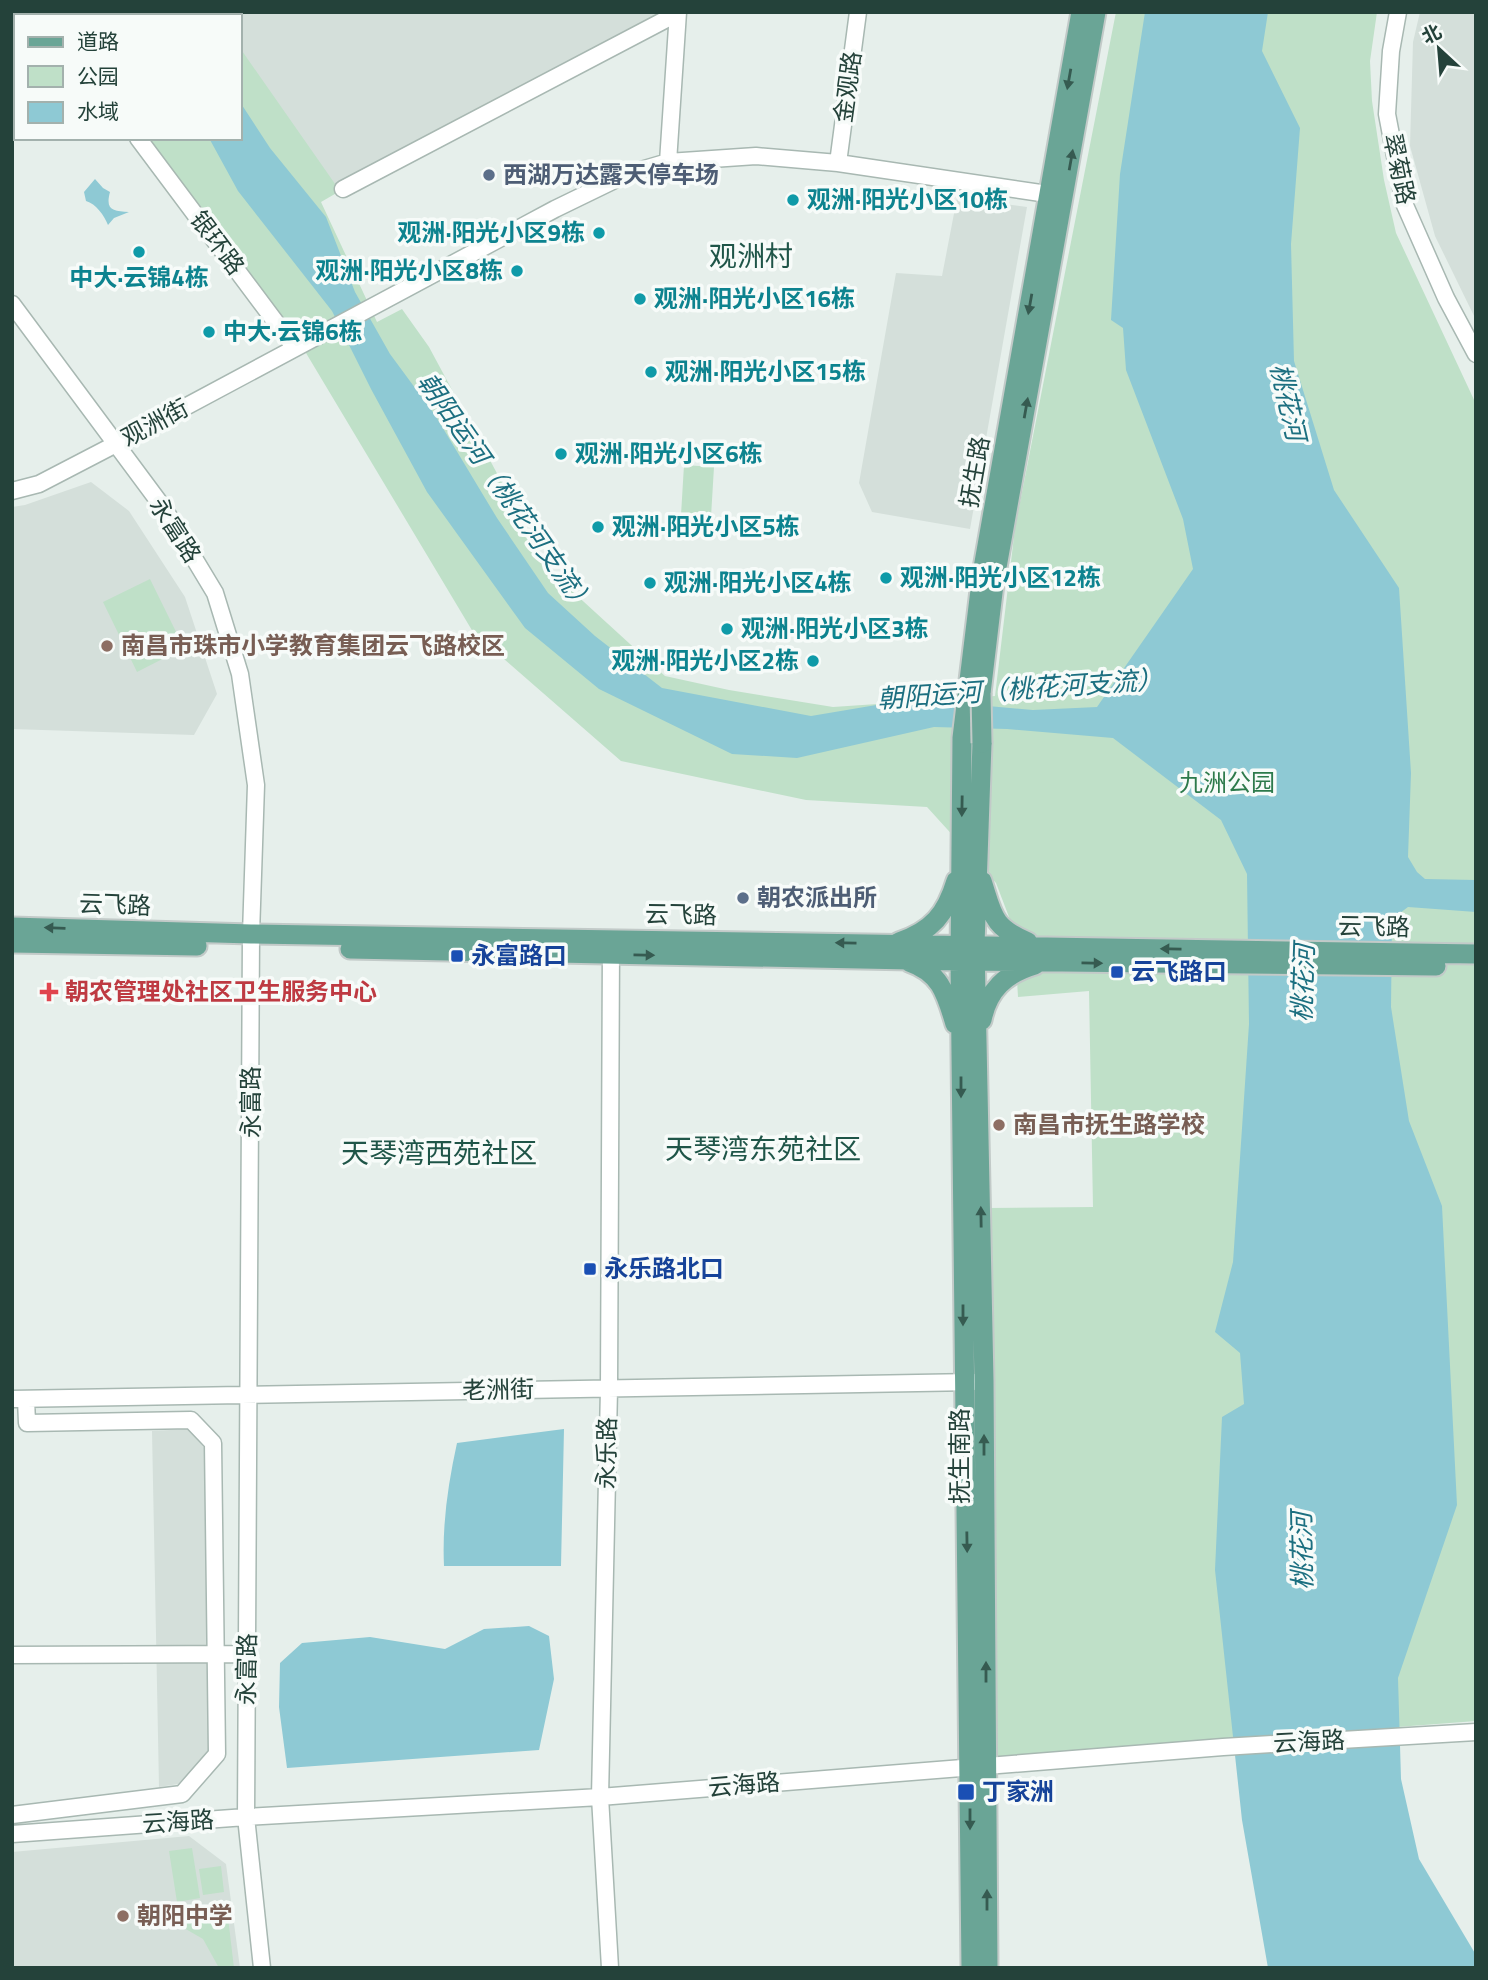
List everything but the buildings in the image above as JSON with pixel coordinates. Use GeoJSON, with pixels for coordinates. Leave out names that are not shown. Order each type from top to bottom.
{"type":"FeatureCollection","features":[{"type":"Feature","properties":{"kind":"main road","name":"抚生路"},"geometry":{"type":"LineString","coordinates":[[968,953],[974,691],[994,584],[1056,196],[1081,12]]}},
{"type":"Feature","properties":{"kind":"main road","name":"抚生路"},"geometry":{"type":"LineString","coordinates":[[1056,196],[1096,12]]}},
{"type":"Feature","properties":{"kind":"main road"},"geometry":{"type":"LineString","coordinates":[[969,866],[944,911],[931,926],[912,937],[896,952],[922,967],[937,980],[969,1045]]}},
{"type":"Feature","properties":{"kind":"main road"},"geometry":{"type":"LineString","coordinates":[[969,866],[1000,928],[1042,954],[995,989],[985,1004],[969,1045]]}},
{"type":"Feature","properties":{"kind":"main road","name":"云飞路"},"geometry":{"type":"LineString","coordinates":[[12,927],[251,940]]}},
{"type":"Feature","properties":{"kind":"main road","name":"云飞路"},"geometry":{"type":"LineString","coordinates":[[12,943],[251,940],[1405,959],[1476,954]]}},
{"type":"Feature","properties":{"kind":"main road","name":"抚生南路"},"geometry":{"type":"LineString","coordinates":[[968,953],[964,1383],[988,1968]]}},
{"type":"Feature","properties":{"kind":"main road","name":"云飞路"},"geometry":{"type":"LineString","coordinates":[[1405,959],[1476,966]]}},
{"type":"Feature","properties":{"kind":"main road","name":"抚生南路"},"geometry":{"type":"LineString","coordinates":[[969,1045],[984,1381],[978,1766],[971,1968]]}},
{"type":"Feature","properties":{"kind":"street","name":"金观路"},"geometry":{"type":"LineString","coordinates":[[838,163],[859,12]]}},
{"type":"Feature","properties":{"kind":"street","name":"翠菊路"},"geometry":{"type":"LineString","coordinates":[[1398,12],[1391,51],[1387,114],[1404,203],[1446,298],[1476,354]]}},
{"type":"Feature","properties":{"kind":"street"},"geometry":{"type":"LineString","coordinates":[[668,162],[678,13]]}},
{"type":"Feature","properties":{"kind":"street"},"geometry":{"type":"LineString","coordinates":[[343,189],[678,13]]}},
{"type":"Feature","properties":{"kind":"street","name":"银环路"},"geometry":{"type":"LineString","coordinates":[[140,140],[296,348]]}},
{"type":"Feature","properties":{"kind":"street","name":"观洲街"},"geometry":{"type":"LineString","coordinates":[[12,491],[39,484],[555,209],[627,174],[668,162],[756,156],[838,163],[1056,196]]}},
{"type":"Feature","properties":{"kind":"street","name":"永富路"},"geometry":{"type":"LineString","coordinates":[[12,304],[165,510],[215,593],[240,674],[256,785],[251,940],[246,1816],[262,1968]]}},
{"type":"Feature","properties":{"kind":"street","name":"永乐路"},"geometry":{"type":"LineString","coordinates":[[610,1968],[600,1797],[609,1389],[611,946]]}},
{"type":"Feature","properties":{"kind":"street","name":"老洲街"},"geometry":{"type":"LineString","coordinates":[[19,1399],[984,1381]]}},
{"type":"Feature","properties":{"kind":"street"},"geometry":{"type":"LineString","coordinates":[[12,1815],[183,1794],[217,1754],[213,1443],[191,1420],[27,1423],[19,1399]]}},
{"type":"Feature","properties":{"kind":"street"},"geometry":{"type":"LineString","coordinates":[[12,1656],[247,1654]]}},
{"type":"Feature","properties":{"kind":"street","name":"云海路"},"geometry":{"type":"LineString","coordinates":[[12,1834],[246,1816],[600,1797],[1223,1747],[1476,1732]]}},
{"type":"Feature","properties":{"kind":"shaded area"},"geometry":{"type":"Polygon","coordinates":[[[183,12],[658,12],[657,22],[320,198],[242,75],[242,14],[183,12]]]}},
{"type":"Feature","properties":{"kind":"shaded area"},"geometry":{"type":"Polygon","coordinates":[[[1420,12],[1476,12],[1476,320],[1435,236],[1410,146],[1413,42],[1420,12]]]}},
{"type":"Feature","properties":{"kind":"shaded area"},"geometry":{"type":"Polygon","coordinates":[[[957,198],[1027,207],[970,529],[872,512],[859,483],[896,273],[942,276],[957,198]]]}},
{"type":"Feature","properties":{"kind":"shaded area","name":"南昌市珠市小学教育集团云飞路校区"},"geometry":{"type":"Polygon","coordinates":[[[91,482],[129,511],[185,597],[217,694],[194,735],[12,729],[12,507],[91,482]]]}},
{"type":"Feature","properties":{"kind":"shaded area"},"geometry":{"type":"Polygon","coordinates":[[[188,1429],[206,1450],[208,1753],[178,1784],[159,1787],[152,1431],[188,1429]]]}},
{"type":"Feature","properties":{"kind":"shaded area","name":"朝阳中学"},"geometry":{"type":"Polygon","coordinates":[[[189,1836],[226,1864],[240,1968],[12,1968],[12,1852],[189,1836]]]}},
{"type":"Feature","properties":{"kind":"green space","name":"九洲公园"},"geometry":{"type":"Polygon","coordinates":[[[1116,12],[1377,12],[1370,61],[1372,101],[1384,180],[1396,233],[1476,404],[1476,1721],[991,1758],[989,1208],[1093,1207],[1089,991],[1018,997],[1014,930],[996,883],[927,807],[806,800],[621,761],[473,632],[306,353],[148,140],[242,140],[242,51],[340,191],[321,202],[377,322],[402,309],[429,347],[549,570],[665,676],[729,690],[833,707],[995,696],[1015,528],[1116,12]]]}},
{"type":"Feature","properties":{"kind":"green space"},"geometry":{"type":"Polygon","coordinates":[[[684,465],[714,467],[711,517],[681,515],[684,465]]]}},
{"type":"Feature","properties":{"kind":"green space"},"geometry":{"type":"Polygon","coordinates":[[[150,579],[184,648],[137,672],[103,602],[150,579]]]}},
{"type":"Feature","properties":{"kind":"green space"},"geometry":{"type":"Polygon","coordinates":[[[192,1848],[200,1898],[177,1902],[169,1851],[192,1848]]]}},
{"type":"Feature","properties":{"kind":"green space"},"geometry":{"type":"Polygon","coordinates":[[[221,1866],[224,1892],[203,1895],[199,1869],[221,1866]]]}},
{"type":"Feature","properties":{"kind":"green space"},"geometry":{"type":"Polygon","coordinates":[[[227,1909],[234,1968],[219,1968],[203,1939],[184,1928],[188,1914],[227,1909]]]}},
{"type":"Feature","properties":{"kind":"water","name":"桃花河"},"geometry":{"type":"Polygon","coordinates":[[[1145,12],[1268,12],[1262,51],[1300,128],[1291,244],[1294,361],[1334,490],[1399,588],[1411,773],[1408,857],[1425,879],[1476,880],[1476,912],[1408,907],[1392,919],[1391,1007],[1409,1121],[1442,1206],[1457,1505],[1398,1678],[1401,1779],[1419,1859],[1476,1955],[1476,1968],[1268,1968],[1242,1820],[1215,1570],[1222,1417],[1244,1404],[1240,1353],[1215,1332],[1233,1262],[1249,1024],[1247,874],[1221,820],[1113,738],[1007,729],[934,727],[797,758],[732,754],[599,689],[525,628],[427,492],[332,311],[238,191],[210,140],[242,140],[242,105],[270,148],[326,217],[355,292],[390,354],[435,415],[497,518],[548,593],[595,636],[662,688],[811,716],[912,699],[1033,710],[1097,707],[1193,569],[1183,519],[1126,370],[1123,328],[1111,320],[1120,174],[1145,12]]]}},
{"type":"Feature","properties":{"kind":"water"},"geometry":{"type":"Polygon","coordinates":[[[95,179],[110,192],[109,203],[112,208],[129,212],[114,218],[108,225],[99,210],[86,201],[84,192],[95,179]]]}},
{"type":"Feature","properties":{"kind":"water"},"geometry":{"type":"Polygon","coordinates":[[[564,1429],[561,1566],[444,1566],[446,1504],[457,1443],[564,1429]]]}},
{"type":"Feature","properties":{"kind":"water"},"geometry":{"type":"Polygon","coordinates":[[[529,1626],[549,1636],[554,1679],[539,1750],[287,1768],[279,1707],[280,1663],[302,1643],[370,1637],[445,1649],[484,1629],[529,1626]]]}},
{"type":"Feature","properties":{"kind":"place","name":"西湖万达露天停车场"},"geometry":{"type":"Point","coordinates":[489,175]}},
{"type":"Feature","properties":{"kind":"place","name":"观洲·阳光小区10栋"},"geometry":{"type":"Point","coordinates":[793,200]}},
{"type":"Feature","properties":{"kind":"place","name":"观洲·阳光小区9栋"},"geometry":{"type":"Point","coordinates":[599,233]}},
{"type":"Feature","properties":{"kind":"place","name":"中大·云锦4栋"},"geometry":{"type":"Point","coordinates":[139,252]}},
{"type":"Feature","properties":{"kind":"place","name":"观洲·阳光小区8栋"},"geometry":{"type":"Point","coordinates":[517,271]}},
{"type":"Feature","properties":{"kind":"place","name":"观洲·阳光小区16栋"},"geometry":{"type":"Point","coordinates":[640,299]}},
{"type":"Feature","properties":{"kind":"place","name":"中大·云锦6栋"},"geometry":{"type":"Point","coordinates":[209,332]}},
{"type":"Feature","properties":{"kind":"place","name":"观洲·阳光小区15栋"},"geometry":{"type":"Point","coordinates":[651,372]}},
{"type":"Feature","properties":{"kind":"place","name":"观洲·阳光小区6栋"},"geometry":{"type":"Point","coordinates":[561,454]}},
{"type":"Feature","properties":{"kind":"place","name":"观洲·阳光小区5栋"},"geometry":{"type":"Point","coordinates":[598,527]}},
{"type":"Feature","properties":{"kind":"place","name":"观洲·阳光小区12栋"},"geometry":{"type":"Point","coordinates":[886,578]}},
{"type":"Feature","properties":{"kind":"place","name":"观洲·阳光小区4栋"},"geometry":{"type":"Point","coordinates":[650,583]}},
{"type":"Feature","properties":{"kind":"place","name":"观洲·阳光小区3栋"},"geometry":{"type":"Point","coordinates":[727,629]}},
{"type":"Feature","properties":{"kind":"place","name":"南昌市珠市小学教育集团云飞路校区"},"geometry":{"type":"Point","coordinates":[107,646]}},
{"type":"Feature","properties":{"kind":"place","name":"观洲·阳光小区2栋"},"geometry":{"type":"Point","coordinates":[813,661]}},
{"type":"Feature","properties":{"kind":"place","name":"朝农派出所"},"geometry":{"type":"Point","coordinates":[743,898]}},
{"type":"Feature","properties":{"kind":"place","name":"永富路口"},"geometry":{"type":"Point","coordinates":[457,956]}},
{"type":"Feature","properties":{"kind":"place","name":"云飞路口"},"geometry":{"type":"Point","coordinates":[1117,972]}},
{"type":"Feature","properties":{"kind":"place","name":"朝农管理处社区卫生服务中心"},"geometry":{"type":"Point","coordinates":[49,992]}},
{"type":"Feature","properties":{"kind":"place","name":"南昌市抚生路学校"},"geometry":{"type":"Point","coordinates":[999,1125]}},
{"type":"Feature","properties":{"kind":"place","name":"永乐路北口"},"geometry":{"type":"Point","coordinates":[590,1269]}},
{"type":"Feature","properties":{"kind":"place","name":"丁家洲"},"geometry":{"type":"Point","coordinates":[966,1792]}},
{"type":"Feature","properties":{"kind":"place","name":"朝阳中学"},"geometry":{"type":"Point","coordinates":[123,1916]}},
{"type":"Feature","properties":{"kind":"district","name":"观洲村"},"geometry":{"type":"Point","coordinates":[751,256]}},
{"type":"Feature","properties":{"kind":"district","name":"天琴湾东苑社区"},"geometry":{"type":"Point","coordinates":[763,1149]}},
{"type":"Feature","properties":{"kind":"district","name":"天琴湾西苑社区"},"geometry":{"type":"Point","coordinates":[439,1153]}},
{"type":"Feature","properties":{"kind":"water label","name":"朝阳运河（桃花河支流）"},"geometry":{"type":"Point","coordinates":[506,493]}},
{"type":"Feature","properties":{"kind":"water label","name":"朝阳运河（桃花河支流）"},"geometry":{"type":"Point","coordinates":[1020,689]}}]}
